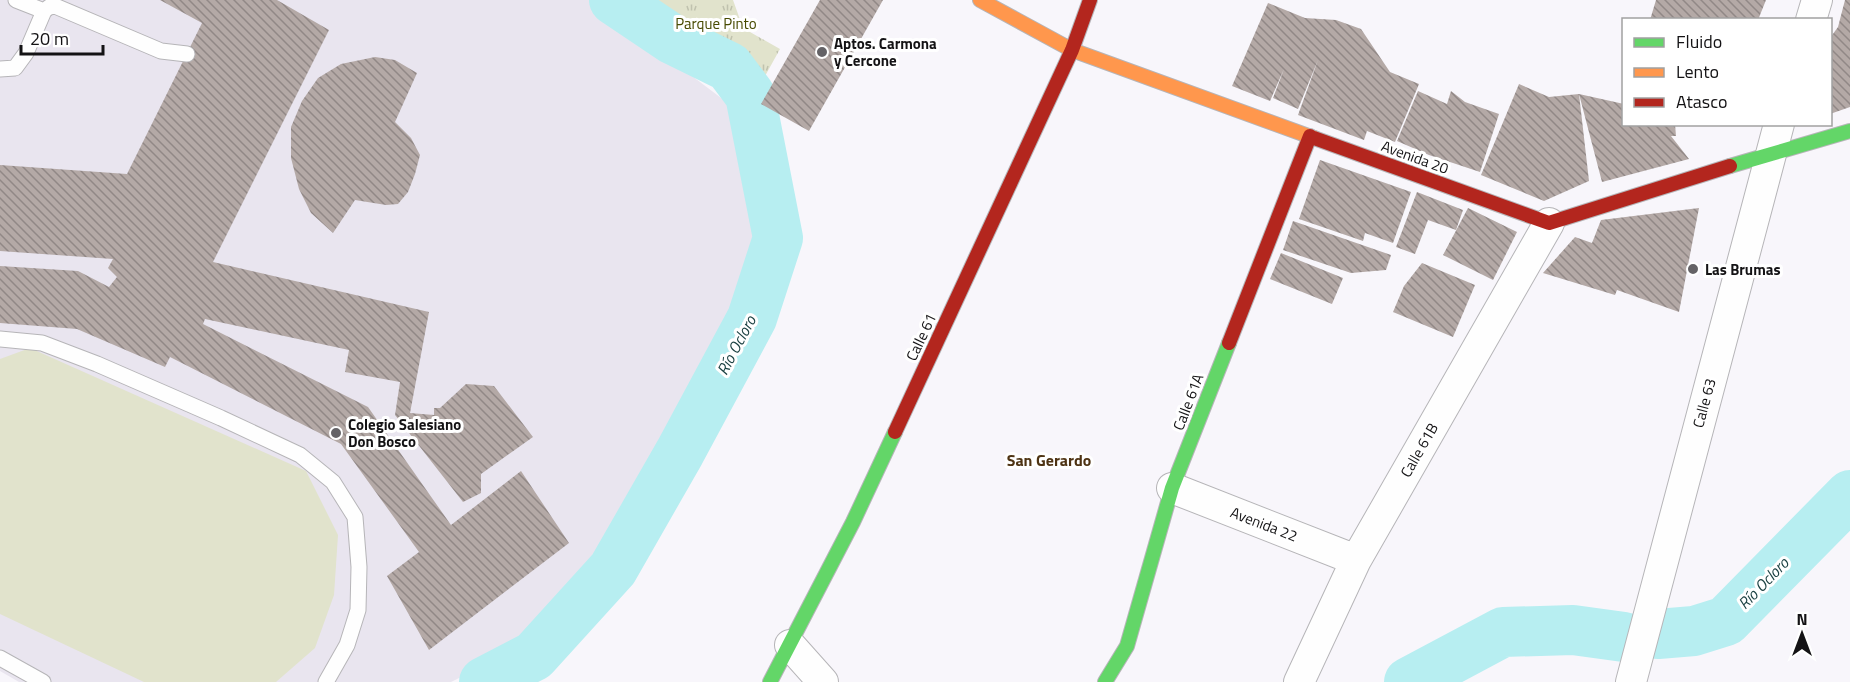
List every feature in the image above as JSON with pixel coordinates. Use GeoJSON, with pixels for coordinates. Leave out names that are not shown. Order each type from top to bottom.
{"type":"FeatureCollection","features":[{"type":"Feature","properties":{"kind":"street","name":"Avenida 20"},"geometry":{"type":"LineString","coordinates":[[980,0],[1072,50],[1549,223]]}},
{"type":"Feature","properties":{"kind":"street","name":"Calle 61"},"geometry":{"type":"LineString","coordinates":[[770,682],[853,522],[1072,50],[1090,0]]}},
{"type":"Feature","properties":{"kind":"street"},"geometry":{"type":"LineString","coordinates":[[1812,18],[1817,0]]}},
{"type":"Feature","properties":{"kind":"street","name":"Calle 63"},"geometry":{"type":"LineString","coordinates":[[1630,682],[1778,126]]}},
{"type":"Feature","properties":{"kind":"street"},"geometry":{"type":"LineString","coordinates":[[1549,223],[1850,130]]}},
{"type":"Feature","properties":{"kind":"street","name":"Calle 61A"},"geometry":{"type":"LineString","coordinates":[[1105,682],[1127,646],[1172,488],[1310,136]]}},
{"type":"Feature","properties":{"kind":"street","name":"Calle 61B"},"geometry":{"type":"LineString","coordinates":[[1299,682],[1356,560],[1549,223]]}},
{"type":"Feature","properties":{"kind":"street","name":"Avenida 22"},"geometry":{"type":"LineString","coordinates":[[1172,488],[1356,560]]}},
{"type":"Feature","properties":{"kind":"street"},"geometry":{"type":"LineString","coordinates":[[790,645],[823,682]]}},
{"type":"Feature","properties":{"kind":"lane"},"geometry":{"type":"LineString","coordinates":[[16,0],[44,11]]}},
{"type":"Feature","properties":{"kind":"lane"},"geometry":{"type":"LineString","coordinates":[[0,69],[15,68],[26,53],[44,11],[55,6],[161,51],[187,54]]}},
{"type":"Feature","properties":{"kind":"lane"},"geometry":{"type":"LineString","coordinates":[[0,339],[42,343],[97,364],[300,455],[333,482],[355,517],[359,567],[358,610],[347,645],[326,682]]}},
{"type":"Feature","properties":{"kind":"lane"},"geometry":{"type":"LineString","coordinates":[[0,658],[43,682]]}},
{"type":"Feature","properties":{"kind":"shaded area","name":"Colegio Salesiano Don Bosco"},"geometry":{"type":"Polygon","coordinates":[[[0,0],[597,0],[651,45],[741,113],[762,230],[744,311],[602,555],[524,646],[451,682],[19,682],[0,671],[0,0]]]}},
{"type":"Feature","properties":{"kind":"green space","name":"Parque Pinto"},"geometry":{"type":"Polygon","coordinates":[[[635,0],[733,0],[743,28],[780,49],[759,87],[737,58],[698,39],[635,0]]]}},
{"type":"Feature","properties":{"kind":"green space"},"geometry":{"type":"Polygon","coordinates":[[[30,348],[306,471],[338,535],[334,595],[315,648],[276,682],[144,682],[0,614],[0,359],[30,348]]]}},
{"type":"Feature","properties":{"kind":"building"},"geometry":{"type":"Polygon","coordinates":[[[160,0],[277,0],[329,30],[213,262],[429,312],[410,413],[434,415],[434,408],[440,408],[466,384],[494,386],[533,437],[481,474],[481,493],[463,502],[395,415],[400,382],[345,372],[349,350],[205,319],[203,324],[368,407],[451,525],[521,471],[569,543],[429,650],[387,576],[419,552],[341,444],[170,357],[165,367],[77,329],[0,323],[0,266],[78,271],[109,287],[117,277],[108,268],[113,259],[0,251],[0,165],[127,174],[202,23],[160,0]]]}},
{"type":"Feature","properties":{"kind":"building","name":"Aptos. Carmona y Cercone"},"geometry":{"type":"Polygon","coordinates":[[[820,0],[883,0],[809,131],[761,104],[820,0]]]}},
{"type":"Feature","properties":{"kind":"building"},"geometry":{"type":"Polygon","coordinates":[[[1656,0],[1766,0],[1759,18],[1651,18],[1656,0]]]}},
{"type":"Feature","properties":{"kind":"building"},"geometry":{"type":"Polygon","coordinates":[[[1845,0],[1850,0],[1850,107],[1832,113],[1832,35],[1838,27],[1845,0]]]}},
{"type":"Feature","properties":{"kind":"building"},"geometry":{"type":"Polygon","coordinates":[[[1268,3],[1305,18],[1336,20],[1361,29],[1390,72],[1419,84],[1395,142],[1367,131],[1364,140],[1298,115],[1318,60],[1298,109],[1273,98],[1284,69],[1270,101],[1232,86],[1268,3]]]}},
{"type":"Feature","properties":{"kind":"building"},"geometry":{"type":"Polygon","coordinates":[[[375,57],[395,60],[417,73],[395,122],[411,138],[420,155],[408,192],[398,204],[386,205],[355,200],[333,233],[311,213],[299,189],[291,158],[291,127],[302,101],[318,78],[341,64],[375,57]]]}},
{"type":"Feature","properties":{"kind":"building"},"geometry":{"type":"Polygon","coordinates":[[[1519,84],[1549,97],[1579,94],[1589,181],[1544,201],[1481,175],[1519,84]]]}},
{"type":"Feature","properties":{"kind":"building"},"geometry":{"type":"Polygon","coordinates":[[[1418,91],[1447,104],[1451,91],[1465,102],[1499,114],[1480,172],[1429,155],[1397,141],[1418,91]]]}},
{"type":"Feature","properties":{"kind":"building"},"geometry":{"type":"Polygon","coordinates":[[[1579,94],[1622,104],[1622,126],[1675,126],[1676,136],[1671,136],[1689,159],[1602,182],[1579,94]]]}},
{"type":"Feature","properties":{"kind":"building"},"geometry":{"type":"Polygon","coordinates":[[[1320,160],[1411,192],[1393,243],[1365,233],[1363,241],[1299,219],[1320,160]]]}},
{"type":"Feature","properties":{"kind":"building"},"geometry":{"type":"Polygon","coordinates":[[[1417,192],[1463,210],[1456,230],[1428,220],[1415,254],[1396,247],[1417,192]]]}},
{"type":"Feature","properties":{"kind":"building"},"geometry":{"type":"Polygon","coordinates":[[[1468,208],[1517,232],[1493,280],[1443,255],[1468,208]]]}},
{"type":"Feature","properties":{"kind":"building"},"geometry":{"type":"Polygon","coordinates":[[[1699,208],[1679,312],[1617,290],[1615,295],[1543,273],[1575,237],[1592,243],[1601,220],[1699,208]]]}},
{"type":"Feature","properties":{"kind":"building"},"geometry":{"type":"Polygon","coordinates":[[[1293,221],[1391,255],[1386,270],[1351,273],[1283,250],[1293,221]]]}},
{"type":"Feature","properties":{"kind":"building"},"geometry":{"type":"Polygon","coordinates":[[[1281,253],[1343,278],[1332,304],[1270,279],[1281,253]]]}},
{"type":"Feature","properties":{"kind":"building"},"geometry":{"type":"Polygon","coordinates":[[[1422,263],[1475,285],[1453,337],[1393,312],[1404,286],[1422,263]]]}},
{"type":"Feature","properties":{"kind":"waterway","name":"Río Ocloro"},"geometry":{"type":"LineString","coordinates":[[484,682],[534,656],[613,569],[680,452],[752,318],[778,238],[750,95],[729,67],[672,39],[614,0]]}},
{"type":"Feature","properties":{"kind":"waterway","name":"Río Ocloro"},"geometry":{"type":"LineString","coordinates":[[1658,634],[1694,631],[1726,621],[1850,495]]}},
{"type":"Feature","properties":{"kind":"waterway","name":"Río Ocloro"},"geometry":{"type":"LineString","coordinates":[[1409,682],[1503,632],[1573,630],[1624,637]]}},
{"type":"Feature","properties":{"kind":"traffic: fast"},"geometry":{"type":"LineString","coordinates":[[1730,166],[1850,131]]}},
{"type":"Feature","properties":{"kind":"traffic: fast"},"geometry":{"type":"LineString","coordinates":[[1105,682],[1127,646],[1172,488],[1229,343]]}},
{"type":"Feature","properties":{"kind":"traffic: fast"},"geometry":{"type":"LineString","coordinates":[[770,682],[853,522],[895,432]]}},
{"type":"Feature","properties":{"kind":"traffic: slow"},"geometry":{"type":"LineString","coordinates":[[980,0],[1072,50],[1314,138]]}},
{"type":"Feature","properties":{"kind":"traffic: jam"},"geometry":{"type":"LineString","coordinates":[[895,432],[1072,50],[1090,0]]}},
{"type":"Feature","properties":{"kind":"traffic: jam"},"geometry":{"type":"LineString","coordinates":[[1229,343],[1310,136]]}},
{"type":"Feature","properties":{"kind":"traffic: jam"},"geometry":{"type":"LineString","coordinates":[[1314,138],[1549,223],[1730,166]]}},
{"type":"Feature","properties":{"kind":"place","name":"Aptos. Carmona y Cercone"},"geometry":{"type":"Point","coordinates":[822,52]}},
{"type":"Feature","properties":{"kind":"place","name":"Las Brumas"},"geometry":{"type":"Point","coordinates":[1693,269]}},
{"type":"Feature","properties":{"kind":"place","name":"Colegio Salesiano Don Bosco"},"geometry":{"type":"Point","coordinates":[336,433]}},
{"type":"Feature","properties":{"kind":"district","name":"San Gerardo"},"geometry":{"type":"Point","coordinates":[1049,460]}}]}
